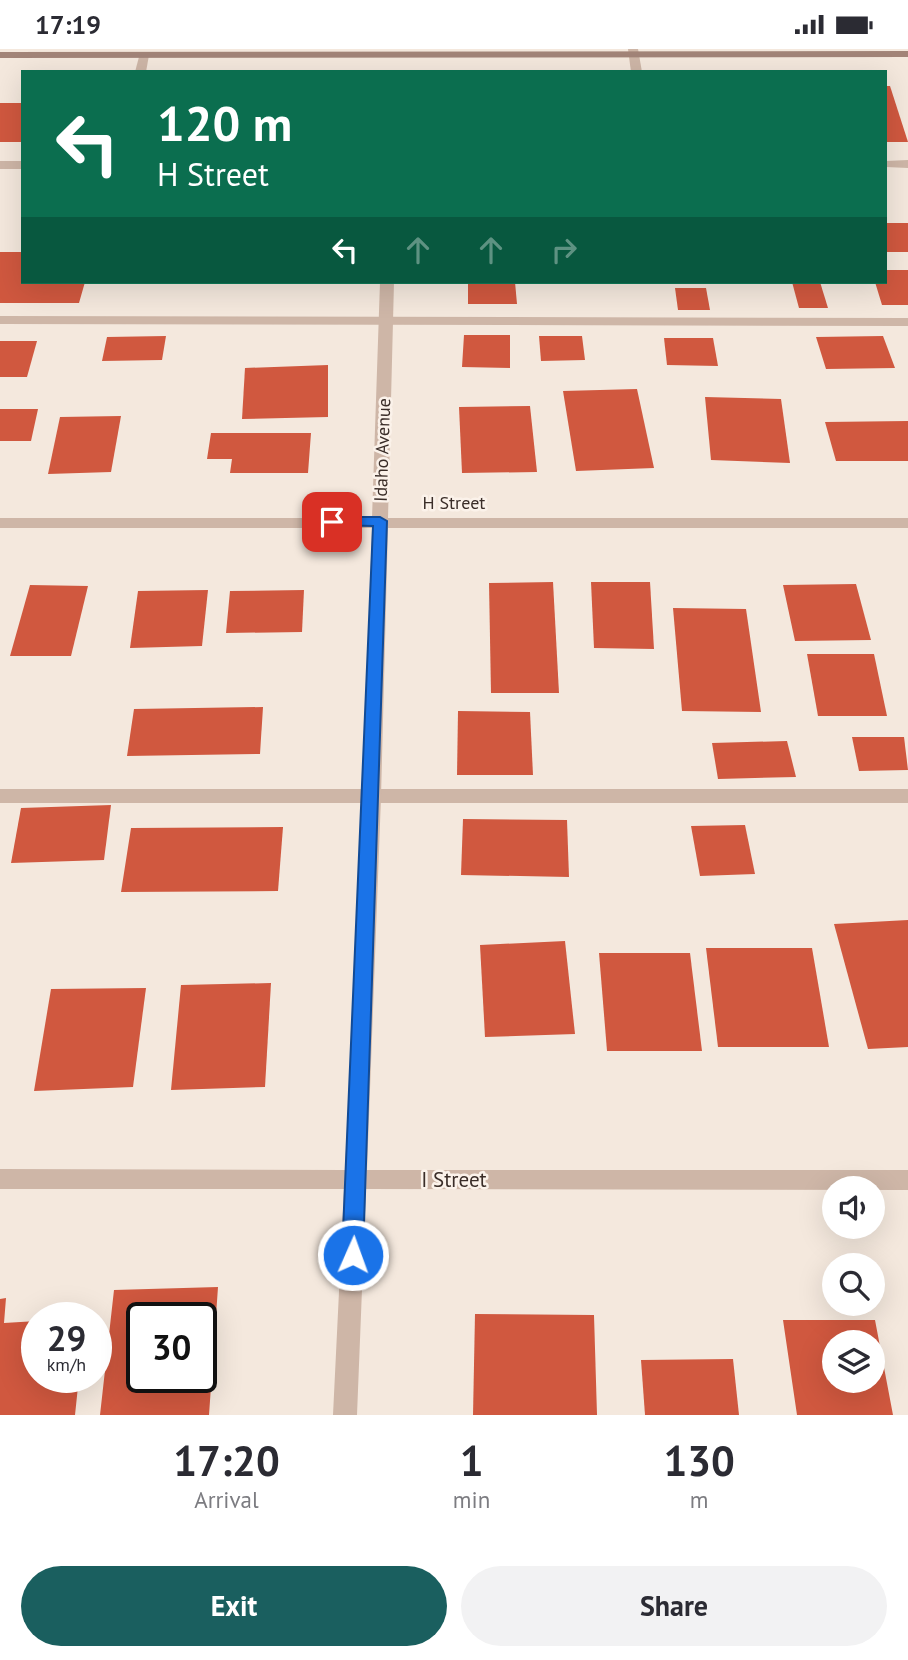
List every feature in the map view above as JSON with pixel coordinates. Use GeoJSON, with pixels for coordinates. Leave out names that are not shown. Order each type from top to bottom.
{"type":"FeatureCollection","features":[{"type":"Feature","properties":{"kind":"street"},"geometry":{"type":"LineString","coordinates":[[0,55],[145,52],[875,51],[908,54]]}},
{"type":"Feature","properties":{"kind":"street"},"geometry":{"type":"LineString","coordinates":[[140,70],[145,52]]}},
{"type":"Feature","properties":{"kind":"street"},"geometry":{"type":"LineString","coordinates":[[634,52],[637,70]]}},
{"type":"Feature","properties":{"kind":"street"},"geometry":{"type":"LineString","coordinates":[[887,164],[908,164]]}},
{"type":"Feature","properties":{"kind":"street"},"geometry":{"type":"LineString","coordinates":[[0,165],[21,165]]}},
{"type":"Feature","properties":{"kind":"street","name":"Idaho Avenue"},"geometry":{"type":"LineString","coordinates":[[345,1415],[372,797],[387,284]]}},
{"type":"Feature","properties":{"kind":"street"},"geometry":{"type":"LineString","coordinates":[[0,320],[908,322]]}},
{"type":"Feature","properties":{"kind":"street","name":"H Street"},"geometry":{"type":"LineString","coordinates":[[0,523],[908,523]]}},
{"type":"Feature","properties":{"kind":"street"},"geometry":{"type":"LineString","coordinates":[[0,796],[908,796]]}},
{"type":"Feature","properties":{"kind":"street","name":"I Street"},"geometry":{"type":"LineString","coordinates":[[0,1179],[908,1180]]}},
{"type":"Feature","properties":{"kind":"building"},"geometry":{"type":"Polygon","coordinates":[[[887,86],[890,86],[908,142],[887,142],[887,86]]]}},
{"type":"Feature","properties":{"kind":"building"},"geometry":{"type":"Polygon","coordinates":[[[0,103],[21,103],[21,142],[0,142],[0,103]]]}},
{"type":"Feature","properties":{"kind":"building"},"geometry":{"type":"Polygon","coordinates":[[[887,223],[908,223],[908,252],[887,252],[887,223]]]}},
{"type":"Feature","properties":{"kind":"building"},"geometry":{"type":"Polygon","coordinates":[[[0,252],[21,252],[21,284],[84,284],[79,303],[0,303],[0,252]]]}},
{"type":"Feature","properties":{"kind":"building"},"geometry":{"type":"Polygon","coordinates":[[[887,270],[908,270],[908,305],[882,305],[876,284],[887,284],[887,270]]]}},
{"type":"Feature","properties":{"kind":"building"},"geometry":{"type":"Polygon","coordinates":[[[468,284],[515,284],[517,304],[468,304],[468,284]]]}},
{"type":"Feature","properties":{"kind":"building"},"geometry":{"type":"Polygon","coordinates":[[[793,284],[821,284],[828,308],[799,308],[793,284]]]}},
{"type":"Feature","properties":{"kind":"building"},"geometry":{"type":"Polygon","coordinates":[[[675,288],[706,288],[710,310],[678,310],[675,288]]]}},
{"type":"Feature","properties":{"kind":"building"},"geometry":{"type":"Polygon","coordinates":[[[464,335],[510,335],[510,368],[462,367],[464,335]]]}},
{"type":"Feature","properties":{"kind":"building"},"geometry":{"type":"Polygon","coordinates":[[[166,336],[162,360],[102,361],[107,337],[166,336]]]}},
{"type":"Feature","properties":{"kind":"building"},"geometry":{"type":"Polygon","coordinates":[[[539,336],[582,336],[585,360],[541,361],[539,336]]]}},
{"type":"Feature","properties":{"kind":"building"},"geometry":{"type":"Polygon","coordinates":[[[883,336],[895,368],[826,369],[816,337],[883,336]]]}},
{"type":"Feature","properties":{"kind":"building"},"geometry":{"type":"Polygon","coordinates":[[[664,338],[713,338],[718,366],[667,365],[664,338]]]}},
{"type":"Feature","properties":{"kind":"building"},"geometry":{"type":"Polygon","coordinates":[[[0,341],[37,341],[27,377],[0,377],[0,341]]]}},
{"type":"Feature","properties":{"kind":"building"},"geometry":{"type":"Polygon","coordinates":[[[328,365],[328,417],[242,419],[245,368],[328,365]]]}},
{"type":"Feature","properties":{"kind":"building"},"geometry":{"type":"Polygon","coordinates":[[[637,389],[654,468],[576,471],[563,391],[637,389]]]}},
{"type":"Feature","properties":{"kind":"building"},"geometry":{"type":"Polygon","coordinates":[[[705,397],[781,399],[790,463],[711,460],[705,397]]]}},
{"type":"Feature","properties":{"kind":"building"},"geometry":{"type":"Polygon","coordinates":[[[530,406],[537,472],[462,473],[459,407],[530,406]]]}},
{"type":"Feature","properties":{"kind":"building"},"geometry":{"type":"Polygon","coordinates":[[[0,409],[38,409],[31,441],[0,441],[0,409]]]}},
{"type":"Feature","properties":{"kind":"building"},"geometry":{"type":"Polygon","coordinates":[[[121,416],[111,472],[48,474],[60,417],[121,416]]]}},
{"type":"Feature","properties":{"kind":"building"},"geometry":{"type":"Polygon","coordinates":[[[908,421],[908,461],[836,461],[825,422],[908,421]]]}},
{"type":"Feature","properties":{"kind":"building"},"geometry":{"type":"Polygon","coordinates":[[[211,433],[311,433],[308,473],[230,473],[232,459],[207,459],[211,433]]]}},
{"type":"Feature","properties":{"kind":"building"},"geometry":{"type":"Polygon","coordinates":[[[553,582],[559,693],[491,693],[489,583],[553,582]]]}},
{"type":"Feature","properties":{"kind":"building"},"geometry":{"type":"Polygon","coordinates":[[[591,582],[650,582],[654,649],[594,648],[591,582]]]}},
{"type":"Feature","properties":{"kind":"building"},"geometry":{"type":"Polygon","coordinates":[[[856,584],[871,640],[795,641],[783,585],[856,584]]]}},
{"type":"Feature","properties":{"kind":"building"},"geometry":{"type":"Polygon","coordinates":[[[30,585],[88,586],[71,656],[10,656],[30,585]]]}},
{"type":"Feature","properties":{"kind":"building"},"geometry":{"type":"Polygon","coordinates":[[[208,590],[202,646],[130,648],[138,591],[208,590]]]}},
{"type":"Feature","properties":{"kind":"building"},"geometry":{"type":"Polygon","coordinates":[[[304,590],[302,632],[226,633],[230,591],[304,590]]]}},
{"type":"Feature","properties":{"kind":"building"},"geometry":{"type":"Polygon","coordinates":[[[673,608],[746,609],[761,712],[682,711],[673,608]]]}},
{"type":"Feature","properties":{"kind":"building"},"geometry":{"type":"Polygon","coordinates":[[[807,654],[874,654],[887,716],[818,716],[807,654]]]}},
{"type":"Feature","properties":{"kind":"building"},"geometry":{"type":"Polygon","coordinates":[[[263,707],[260,754],[127,756],[134,709],[263,707]]]}},
{"type":"Feature","properties":{"kind":"building"},"geometry":{"type":"Polygon","coordinates":[[[458,711],[530,712],[533,775],[457,775],[458,711]]]}},
{"type":"Feature","properties":{"kind":"building"},"geometry":{"type":"Polygon","coordinates":[[[852,737],[904,737],[908,770],[859,771],[852,737]]]}},
{"type":"Feature","properties":{"kind":"building"},"geometry":{"type":"Polygon","coordinates":[[[787,741],[796,777],[718,779],[712,743],[787,741]]]}},
{"type":"Feature","properties":{"kind":"building"},"geometry":{"type":"Polygon","coordinates":[[[111,805],[104,860],[11,863],[21,808],[111,805]]]}},
{"type":"Feature","properties":{"kind":"building"},"geometry":{"type":"Polygon","coordinates":[[[463,819],[567,820],[569,877],[461,875],[463,819]]]}},
{"type":"Feature","properties":{"kind":"building"},"geometry":{"type":"Polygon","coordinates":[[[745,825],[755,874],[700,876],[691,826],[745,825]]]}},
{"type":"Feature","properties":{"kind":"building"},"geometry":{"type":"Polygon","coordinates":[[[283,827],[278,891],[121,892],[131,828],[283,827]]]}},
{"type":"Feature","properties":{"kind":"building"},"geometry":{"type":"Polygon","coordinates":[[[908,920],[908,1047],[868,1049],[834,924],[908,920]]]}},
{"type":"Feature","properties":{"kind":"building"},"geometry":{"type":"Polygon","coordinates":[[[565,941],[575,1034],[485,1037],[480,945],[565,941]]]}},
{"type":"Feature","properties":{"kind":"building"},"geometry":{"type":"Polygon","coordinates":[[[706,948],[812,948],[829,1047],[718,1047],[706,948]]]}},
{"type":"Feature","properties":{"kind":"building"},"geometry":{"type":"Polygon","coordinates":[[[599,953],[690,953],[702,1051],[607,1051],[599,953]]]}},
{"type":"Feature","properties":{"kind":"building"},"geometry":{"type":"Polygon","coordinates":[[[271,983],[265,1087],[171,1090],[181,985],[271,983]]]}},
{"type":"Feature","properties":{"kind":"building"},"geometry":{"type":"Polygon","coordinates":[[[146,988],[133,1087],[34,1091],[51,989],[146,988]]]}},
{"type":"Feature","properties":{"kind":"building"},"geometry":{"type":"Polygon","coordinates":[[[218,1287],[217,1302],[126,1302],[126,1393],[211,1393],[209,1415],[100,1415],[102,1393],[112,1393],[114,1290],[218,1287]]]}},
{"type":"Feature","properties":{"kind":"building"},"geometry":{"type":"Polygon","coordinates":[[[6,1298],[4,1323],[21,1322],[21,1393],[77,1393],[75,1415],[0,1415],[0,1299],[6,1298]]]}},
{"type":"Feature","properties":{"kind":"building"},"geometry":{"type":"Polygon","coordinates":[[[475,1314],[594,1315],[597,1415],[473,1415],[475,1314]]]}},
{"type":"Feature","properties":{"kind":"building"},"geometry":{"type":"Polygon","coordinates":[[[783,1320],[875,1320],[877,1330],[822,1330],[822,1393],[885,1393],[885,1373],[893,1415],[797,1415],[783,1320]]]}},
{"type":"Feature","properties":{"kind":"building"},"geometry":{"type":"Polygon","coordinates":[[[733,1359],[739,1415],[645,1415],[641,1360],[733,1359]]]}},
{"type":"Feature","properties":{"kind":"route"},"geometry":{"type":"LineString","coordinates":[[332,522],[380,521],[372,797],[353,1255]]}}]}
